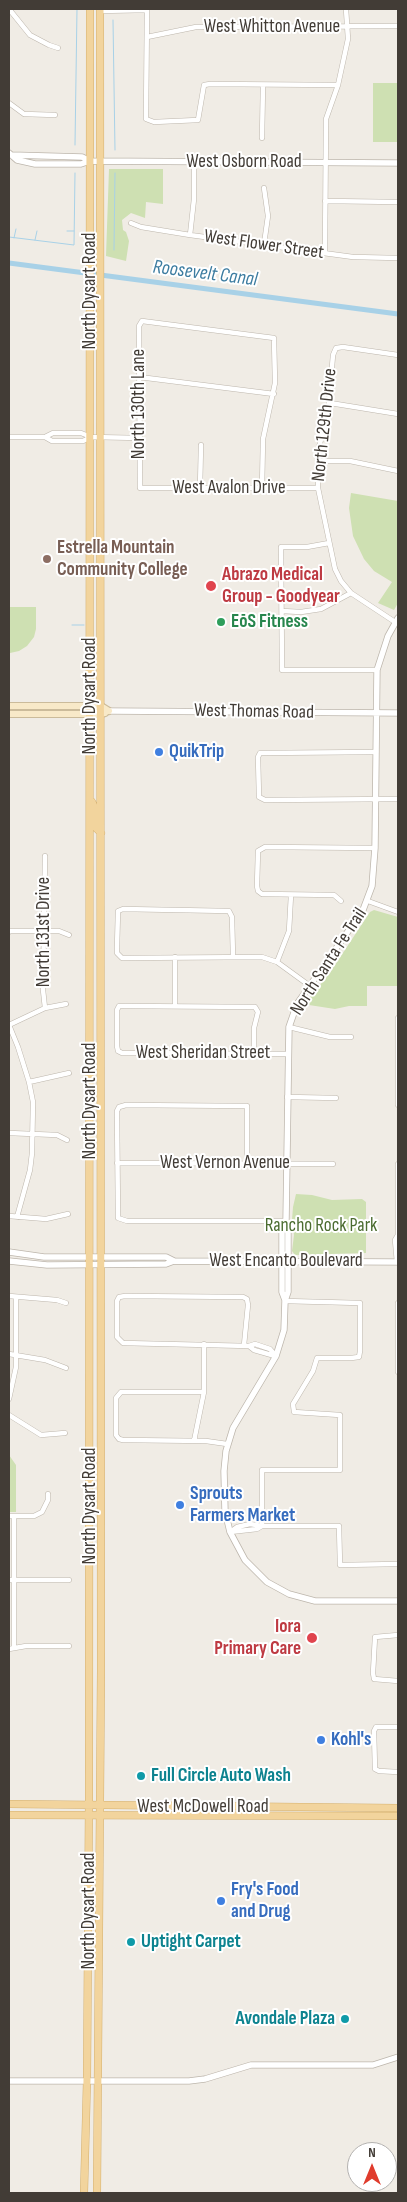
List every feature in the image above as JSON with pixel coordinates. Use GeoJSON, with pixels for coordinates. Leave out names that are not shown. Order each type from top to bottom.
{"type":"FeatureCollection","features":[{"type":"Feature","properties":{"kind":"main road","name":"North Dysart Road"},"geometry":{"type":"LineString","coordinates":[[84,2193],[87,2080],[89,1815],[90,9]]}},
{"type":"Feature","properties":{"kind":"main road","name":"North Dysart Road"},"geometry":{"type":"LineString","coordinates":[[97,2193],[100,1815],[100,10]]}},
{"type":"Feature","properties":{"kind":"main road"},"geometry":{"type":"LineString","coordinates":[[9,706],[101,706],[109,711]]}},
{"type":"Feature","properties":{"kind":"main road","name":"West Thomas Road"},"geometry":{"type":"LineString","coordinates":[[9,714],[101,714],[109,711]]}},
{"type":"Feature","properties":{"kind":"main road"},"geometry":{"type":"LineString","coordinates":[[90,796],[95,809],[95,826],[98,832],[101,833]]}},
{"type":"Feature","properties":{"kind":"main road","name":"West McDowell Road"},"geometry":{"type":"LineString","coordinates":[[9,1804],[287,1811],[398,1816]]}},
{"type":"Feature","properties":{"kind":"main road","name":"West McDowell Road"},"geometry":{"type":"LineString","coordinates":[[287,1811],[398,1808]]}},
{"type":"Feature","properties":{"kind":"main road","name":"West McDowell Road"},"geometry":{"type":"LineString","coordinates":[[9,1815],[100,1815],[193,1810]]}},
{"type":"Feature","properties":{"kind":"street"},"geometry":{"type":"LineString","coordinates":[[10,9],[30,35],[58,48]]}},
{"type":"Feature","properties":{"kind":"street"},"geometry":{"type":"LineString","coordinates":[[325,253],[326,119],[338,85],[344,59],[348,27],[346,9]]}},
{"type":"Feature","properties":{"kind":"street"},"geometry":{"type":"LineString","coordinates":[[100,10],[147,10],[146,119],[154,122],[198,120],[204,85],[338,85]]}},
{"type":"Feature","properties":{"kind":"street","name":"West Whitton Avenue"},"geometry":{"type":"LineString","coordinates":[[147,37],[196,27],[398,26]]}},
{"type":"Feature","properties":{"kind":"street"},"geometry":{"type":"LineString","coordinates":[[262,138],[263,84]]}},
{"type":"Feature","properties":{"kind":"street"},"geometry":{"type":"LineString","coordinates":[[9,103],[24,114],[55,115]]}},
{"type":"Feature","properties":{"kind":"street","name":"West Osborn Road"},"geometry":{"type":"LineString","coordinates":[[10,154],[82,157],[90,161],[398,163]]}},
{"type":"Feature","properties":{"kind":"street"},"geometry":{"type":"LineString","coordinates":[[190,235],[194,199],[194,162]]}},
{"type":"Feature","properties":{"kind":"street"},"geometry":{"type":"LineString","coordinates":[[264,188],[268,201],[268,216],[264,244]]}},
{"type":"Feature","properties":{"kind":"street"},"geometry":{"type":"LineString","coordinates":[[325,201],[398,202]]}},
{"type":"Feature","properties":{"kind":"street","name":"West Flower Street"},"geometry":{"type":"LineString","coordinates":[[131,223],[140,228],[353,257],[398,258]]}},
{"type":"Feature","properties":{"kind":"street","name":"North 130th Lane"},"geometry":{"type":"LineString","coordinates":[[140,488],[139,326],[142,321],[274,338],[274,394]]}},
{"type":"Feature","properties":{"kind":"street","name":"North 129th Drive"},"geometry":{"type":"LineString","coordinates":[[397,620],[351,593],[341,581],[335,569],[318,488],[318,461],[330,403],[333,355],[336,348],[343,347],[398,355]]}},
{"type":"Feature","properties":{"kind":"street"},"geometry":{"type":"LineString","coordinates":[[139,377],[274,394],[263,438],[262,488]]}},
{"type":"Feature","properties":{"kind":"street"},"geometry":{"type":"LineString","coordinates":[[330,403],[398,414]]}},
{"type":"Feature","properties":{"kind":"street"},"geometry":{"type":"LineString","coordinates":[[9,437],[45,437],[53,433],[81,433],[91,437],[140,438]]}},
{"type":"Feature","properties":{"kind":"street"},"geometry":{"type":"LineString","coordinates":[[45,437],[52,441],[83,441],[91,437]]}},
{"type":"Feature","properties":{"kind":"street"},"geometry":{"type":"LineString","coordinates":[[200,488],[201,445]]}},
{"type":"Feature","properties":{"kind":"street"},"geometry":{"type":"LineString","coordinates":[[318,461],[350,461],[398,471]]}},
{"type":"Feature","properties":{"kind":"street","name":"West Avalon Drive"},"geometry":{"type":"LineString","coordinates":[[140,488],[318,488]]}},
{"type":"Feature","properties":{"kind":"street"},"geometry":{"type":"LineString","coordinates":[[329,543],[307,547],[281,547],[282,670],[377,670]]}},
{"type":"Feature","properties":{"kind":"street"},"geometry":{"type":"LineString","coordinates":[[282,611],[300,612],[321,609],[351,593]]}},
{"type":"Feature","properties":{"kind":"street","name":"North Santa Fe Trail"},"geometry":{"type":"LineString","coordinates":[[397,620],[382,650],[377,670],[374,880],[368,901],[343,940],[297,1004],[289,1027],[287,1054],[286,1221],[282,1228],[288,1292],[284,1330],[276,1356],[238,1417],[227,1444],[224,1464],[224,1497],[230,1532],[240,1553],[253,1570],[267,1582],[289,1594],[315,1601],[398,1601]]}},
{"type":"Feature","properties":{"kind":"street","name":"West Thomas Road"},"geometry":{"type":"LineString","coordinates":[[109,711],[398,714]]}},
{"type":"Feature","properties":{"kind":"street"},"geometry":{"type":"LineString","coordinates":[[376,752],[260,753],[258,757],[258,797],[265,800],[398,799]]}},
{"type":"Feature","properties":{"kind":"street"},"geometry":{"type":"LineString","coordinates":[[341,901],[334,895],[262,894],[258,891],[258,850],[261,848],[375,848]]}},
{"type":"Feature","properties":{"kind":"street","name":"North 131st Drive"},"geometry":{"type":"LineString","coordinates":[[45,856],[43,931],[43,990],[45,1008]]}},
{"type":"Feature","properties":{"kind":"street"},"geometry":{"type":"LineString","coordinates":[[277,962],[289,931],[291,895]]}},
{"type":"Feature","properties":{"kind":"street"},"geometry":{"type":"LineString","coordinates":[[368,901],[398,912]]}},
{"type":"Feature","properties":{"kind":"street"},"geometry":{"type":"LineString","coordinates":[[233,957],[232,917],[229,911],[123,909],[118,911],[117,954],[122,958],[262,957],[277,962],[310,986]]}},
{"type":"Feature","properties":{"kind":"street"},"geometry":{"type":"LineString","coordinates":[[9,932],[59,931],[69,935]]}},
{"type":"Feature","properties":{"kind":"street"},"geometry":{"type":"LineString","coordinates":[[175,957],[175,1006],[255,1007],[258,1012],[254,1028],[254,1053]]}},
{"type":"Feature","properties":{"kind":"street"},"geometry":{"type":"LineString","coordinates":[[17,1217],[30,1170],[33,1134],[32,1102],[29,1082],[9,1025],[45,1008],[66,1004]]}},
{"type":"Feature","properties":{"kind":"street","name":"West Sheridan Street"},"geometry":{"type":"LineString","coordinates":[[175,1006],[119,1006],[117,1010],[118,1051],[122,1053],[287,1054]]}},
{"type":"Feature","properties":{"kind":"street"},"geometry":{"type":"LineString","coordinates":[[398,1018],[398,1105]]}},
{"type":"Feature","properties":{"kind":"street"},"geometry":{"type":"LineString","coordinates":[[289,1027],[330,1038],[351,1037]]}},
{"type":"Feature","properties":{"kind":"street"},"geometry":{"type":"LineString","coordinates":[[29,1082],[69,1073]]}},
{"type":"Feature","properties":{"kind":"street"},"geometry":{"type":"LineString","coordinates":[[287,1097],[336,1098]]}},
{"type":"Feature","properties":{"kind":"street"},"geometry":{"type":"LineString","coordinates":[[246,1163],[247,1106],[126,1105],[119,1107],[117,1110],[118,1218],[127,1220],[286,1221]]}},
{"type":"Feature","properties":{"kind":"street"},"geometry":{"type":"LineString","coordinates":[[9,1133],[58,1135],[67,1140]]}},
{"type":"Feature","properties":{"kind":"street","name":"West Vernon Avenue"},"geometry":{"type":"LineString","coordinates":[[117,1163],[332,1164]]}},
{"type":"Feature","properties":{"kind":"street"},"geometry":{"type":"LineString","coordinates":[[398,1164],[398,1236],[395,1240],[398,1262]]}},
{"type":"Feature","properties":{"kind":"street"},"geometry":{"type":"LineString","coordinates":[[9,1216],[46,1219],[68,1214]]}},
{"type":"Feature","properties":{"kind":"street","name":"West Encanto Boulevard"},"geometry":{"type":"LineString","coordinates":[[9,1252],[90,1261]]}},
{"type":"Feature","properties":{"kind":"street","name":"West Encanto Boulevard"},"geometry":{"type":"LineString","coordinates":[[9,1260],[30,1264],[90,1261],[166,1264],[174,1260],[398,1262]]}},
{"type":"Feature","properties":{"kind":"street"},"geometry":{"type":"LineString","coordinates":[[9,1296],[57,1300],[66,1303]]}},
{"type":"Feature","properties":{"kind":"street"},"geometry":{"type":"LineString","coordinates":[[9,1399],[15,1375],[16,1297]]}},
{"type":"Feature","properties":{"kind":"street"},"geometry":{"type":"LineString","coordinates":[[247,1345],[248,1305],[247,1300],[243,1297],[119,1297],[117,1301],[117,1337],[123,1343],[247,1345],[255,1344],[270,1349],[276,1356]]}},
{"type":"Feature","properties":{"kind":"street"},"geometry":{"type":"LineString","coordinates":[[262,1526],[262,1470],[340,1470],[340,1415],[294,1412],[294,1404],[313,1371],[317,1358],[360,1357],[360,1303],[286,1301]]}},
{"type":"Feature","properties":{"kind":"street"},"geometry":{"type":"LineString","coordinates":[[398,1303],[398,1372]]}},
{"type":"Feature","properties":{"kind":"street"},"geometry":{"type":"LineString","coordinates":[[194,1441],[204,1392],[204,1344]]}},
{"type":"Feature","properties":{"kind":"street"},"geometry":{"type":"LineString","coordinates":[[9,1354],[45,1360],[66,1368]]}},
{"type":"Feature","properties":{"kind":"street"},"geometry":{"type":"LineString","coordinates":[[204,1392],[121,1392],[118,1394],[116,1435],[119,1439],[227,1444]]}},
{"type":"Feature","properties":{"kind":"street"},"geometry":{"type":"LineString","coordinates":[[9,1415],[41,1435],[65,1433]]}},
{"type":"Feature","properties":{"kind":"street"},"geometry":{"type":"LineString","coordinates":[[14,1647],[11,1517],[34,1516],[42,1512],[48,1500],[48,1494]]}},
{"type":"Feature","properties":{"kind":"street"},"geometry":{"type":"LineString","coordinates":[[230,1532],[237,1527],[256,1524],[262,1526],[339,1526],[340,1565],[398,1564]]}},
{"type":"Feature","properties":{"kind":"street"},"geometry":{"type":"LineString","coordinates":[[11,1580],[69,1580]]}},
{"type":"Feature","properties":{"kind":"street"},"geometry":{"type":"LineString","coordinates":[[398,1635],[375,1637],[374,1641],[374,1679],[398,1681]]}},
{"type":"Feature","properties":{"kind":"street"},"geometry":{"type":"LineString","coordinates":[[9,1649],[14,1647],[69,1646]]}},
{"type":"Feature","properties":{"kind":"street"},"geometry":{"type":"LineString","coordinates":[[398,1727],[376,1727],[374,1731],[375,1769],[398,1772]]}},
{"type":"Feature","properties":{"kind":"street"},"geometry":{"type":"LineString","coordinates":[[9,2081],[189,2082],[206,2080],[252,2065],[373,2065],[398,2057]]}},
{"type":"Feature","properties":{"kind":"green space"},"geometry":{"type":"Polygon","coordinates":[[[373,83],[398,83],[398,142],[373,142],[373,83]]]}},
{"type":"Feature","properties":{"kind":"green space"},"geometry":{"type":"Polygon","coordinates":[[[109,169],[163,169],[163,204],[146,202],[145,218],[131,213],[122,220],[123,230],[126,232],[129,241],[126,261],[106,256],[109,169]]]}},
{"type":"Feature","properties":{"kind":"green space"},"geometry":{"type":"Polygon","coordinates":[[[351,493],[398,501],[398,603],[394,610],[378,603],[392,582],[374,571],[364,559],[353,536],[349,508],[351,493]]]}},
{"type":"Feature","properties":{"kind":"green space"},"geometry":{"type":"Polygon","coordinates":[[[9,607],[36,607],[34,637],[27,646],[19,651],[10,653],[9,607]]]}},
{"type":"Feature","properties":{"kind":"green space"},"geometry":{"type":"Polygon","coordinates":[[[374,910],[398,917],[398,986],[367,986],[367,1006],[349,1006],[335,1009],[309,1005],[307,1003],[310,997],[329,974],[370,912],[374,910]]]}},
{"type":"Feature","properties":{"kind":"green space","name":"Rancho Rock Park"},"geometry":{"type":"Polygon","coordinates":[[[296,1194],[312,1195],[332,1200],[362,1199],[366,1202],[366,1253],[295,1255],[292,1251],[294,1235],[292,1220],[296,1194]]]}},
{"type":"Feature","properties":{"kind":"green space"},"geometry":{"type":"Polygon","coordinates":[[[9,1455],[16,1465],[16,1512],[9,1512],[9,1455]]]}},
{"type":"Feature","properties":{"kind":"waterway"},"geometry":{"type":"LineString","coordinates":[[75,145],[77,9]]}},
{"type":"Feature","properties":{"kind":"waterway"},"geometry":{"type":"LineString","coordinates":[[113,20],[115,150]]}},
{"type":"Feature","properties":{"kind":"waterway"},"geometry":{"type":"LineString","coordinates":[[9,237],[74,245],[75,173]]}},
{"type":"Feature","properties":{"kind":"waterway"},"geometry":{"type":"LineString","coordinates":[[114,250],[115,173]]}},
{"type":"Feature","properties":{"kind":"waterway"},"geometry":{"type":"LineString","coordinates":[[14,238],[16,229]]}},
{"type":"Feature","properties":{"kind":"waterway"},"geometry":{"type":"LineString","coordinates":[[35,240],[37,231]]}},
{"type":"Feature","properties":{"kind":"waterway"},"geometry":{"type":"LineString","coordinates":[[67,231],[74,231]]}},
{"type":"Feature","properties":{"kind":"waterway","name":"Roosevelt Canal"},"geometry":{"type":"LineString","coordinates":[[9,263],[398,314]]}},
{"type":"Feature","properties":{"kind":"waterway"},"geometry":{"type":"LineString","coordinates":[[72,625],[84,625]]}},
{"type":"Feature","properties":{"kind":"place","name":"Estrella Mountain Community College"},"geometry":{"type":"Point","coordinates":[47,559]}},
{"type":"Feature","properties":{"kind":"place","name":"Abrazo Medical Group - Goodyear"},"geometry":{"type":"Point","coordinates":[211,586]}},
{"type":"Feature","properties":{"kind":"place","name":"EōS Fitness"},"geometry":{"type":"Point","coordinates":[221,622]}},
{"type":"Feature","properties":{"kind":"place","name":"QuikTrip"},"geometry":{"type":"Point","coordinates":[159,752]}},
{"type":"Feature","properties":{"kind":"place","name":"Sprouts Farmers Market"},"geometry":{"type":"Point","coordinates":[180,1505]}},
{"type":"Feature","properties":{"kind":"place","name":"Iora Primary Care"},"geometry":{"type":"Point","coordinates":[312,1638]}},
{"type":"Feature","properties":{"kind":"place","name":"Kohl's"},"geometry":{"type":"Point","coordinates":[321,1740]}},
{"type":"Feature","properties":{"kind":"place","name":"Full Circle Auto Wash"},"geometry":{"type":"Point","coordinates":[141,1776]}},
{"type":"Feature","properties":{"kind":"place","name":"Fry's Food and Drug"},"geometry":{"type":"Point","coordinates":[221,1901]}},
{"type":"Feature","properties":{"kind":"place","name":"Uptight Carpet"},"geometry":{"type":"Point","coordinates":[131,1942]}},
{"type":"Feature","properties":{"kind":"place","name":"Avondale Plaza"},"geometry":{"type":"Point","coordinates":[345,2019]}}]}
